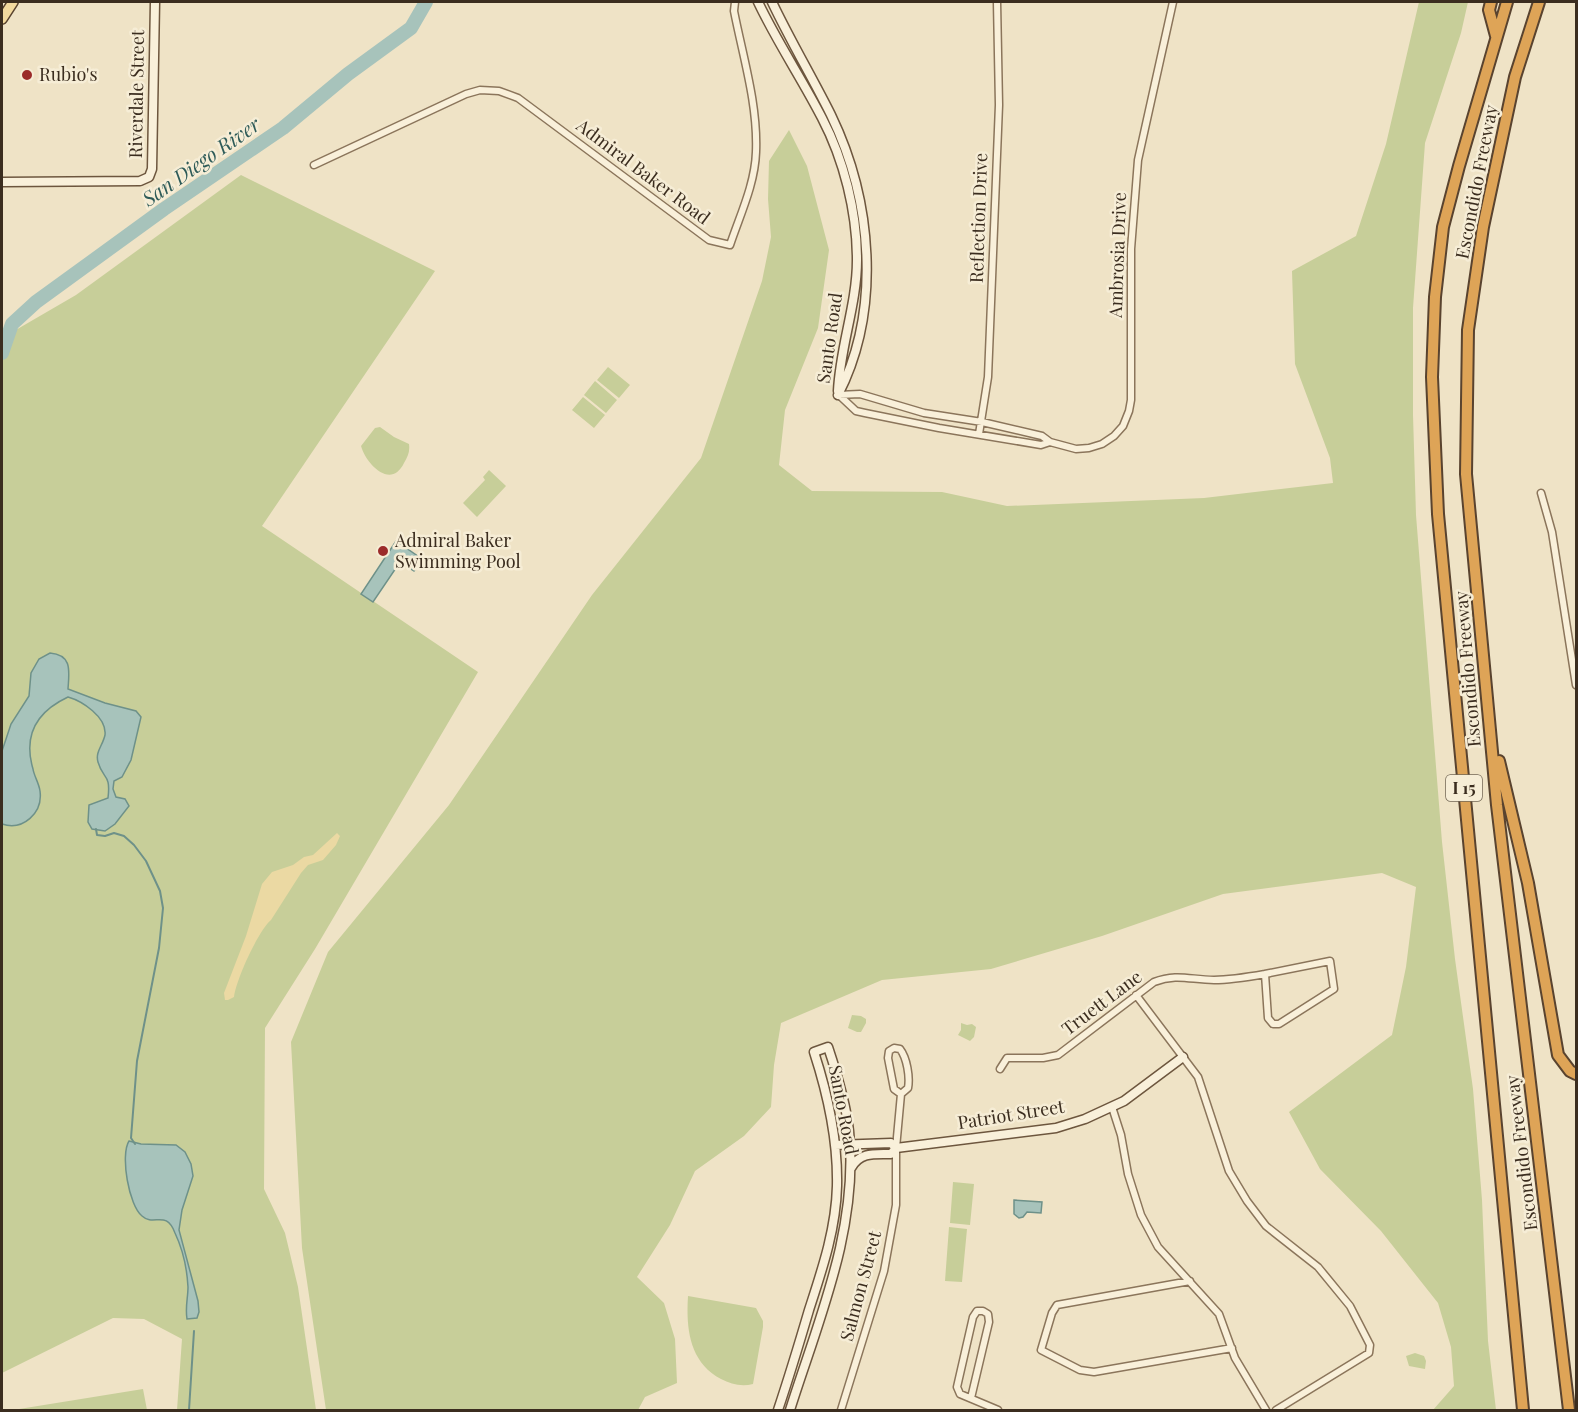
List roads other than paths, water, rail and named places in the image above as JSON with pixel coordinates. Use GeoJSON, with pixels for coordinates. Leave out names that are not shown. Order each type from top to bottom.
{"type":"FeatureCollection","features":[{"type":"Feature","properties":{"kind":"highway"},"geometry":{"type":"LineString","coordinates":[[1491,2],[1489,10],[1497,36]]}},
{"type":"Feature","properties":{"kind":"highway","name":"Escondido Freeway"},"geometry":{"type":"LineString","coordinates":[[1507,2],[1443,227],[1435,297],[1432,377],[1438,514],[1523,1410]]}},
{"type":"Feature","properties":{"kind":"highway","name":"Escondido Freeway"},"geometry":{"type":"LineString","coordinates":[[1539,2],[1515,77],[1483,227],[1468,330],[1466,474],[1500,829],[1569,1410]]}},
{"type":"Feature","properties":{"kind":"highway"},"geometry":{"type":"LineString","coordinates":[[1490,726],[1528,883],[1558,1054],[1570,1071],[1576,1074]]}},
{"type":"Feature","properties":{"kind":"main road"},"geometry":{"type":"LineString","coordinates":[[2,19],[13,2]]}},
{"type":"Feature","properties":{"kind":"street","name":"Riverdale Street"},"geometry":{"type":"LineString","coordinates":[[2,182],[140,181],[149,177],[152,169],[155,2]]}},
{"type":"Feature","properties":{"kind":"street","name":"Admiral Baker Road"},"geometry":{"type":"LineString","coordinates":[[314,165],[466,94],[480,90],[499,92],[518,98],[709,240],[730,245],[752,177],[756,153],[755,117],[734,11],[735,2]]}},
{"type":"Feature","properties":{"kind":"street","name":"Santo Road"},"geometry":{"type":"LineString","coordinates":[[758,2],[823,120],[843,168],[853,214],[857,260],[850,322],[839,370],[838,394]]}},
{"type":"Feature","properties":{"kind":"street","name":"Santo Road"},"geometry":{"type":"LineString","coordinates":[[772,2],[832,117],[852,170],[863,220],[867,262],[864,305],[849,374],[838,394]]}},
{"type":"Feature","properties":{"kind":"street","name":"Reflection Drive"},"geometry":{"type":"LineString","coordinates":[[980,434],[988,377],[999,105],[997,2]]}},
{"type":"Feature","properties":{"kind":"street","name":"Ambrosia Drive"},"geometry":{"type":"LineString","coordinates":[[838,394],[861,394],[924,413],[982,422],[1041,435],[1050,442],[1076,449],[1102,444],[1123,426],[1131,400],[1131,249],[1138,160],[1173,4]]}},
{"type":"Feature","properties":{"kind":"street","name":"Ambrosia Drive"},"geometry":{"type":"LineString","coordinates":[[838,394],[856,411],[939,429],[1041,445],[1050,442]]}},
{"type":"Feature","properties":{"kind":"street"},"geometry":{"type":"LineString","coordinates":[[1541,493],[1552,532],[1576,685]]}},
{"type":"Feature","properties":{"kind":"street","name":"Truett Lane"},"geometry":{"type":"LineString","coordinates":[[1000,1069],[1007,1058],[1043,1058],[1058,1055],[1154,982],[1167,977],[1240,979],[1265,974],[1330,961],[1334,989],[1279,1024],[1273,1024],[1268,1018],[1265,974]]}},
{"type":"Feature","properties":{"kind":"street"},"geometry":{"type":"LineString","coordinates":[[1136,995],[1198,1077],[1229,1172],[1247,1201],[1266,1226],[1318,1267],[1350,1306],[1370,1345],[1369,1353],[1276,1410]]}},
{"type":"Feature","properties":{"kind":"street","name":"Santo Road"},"geometry":{"type":"LineString","coordinates":[[778,1410],[827,1254],[836,1205],[835,1145],[828,1099],[814,1052],[828,1047],[840,1089],[849,1144],[848,1208],[839,1254],[790,1410]]}},
{"type":"Feature","properties":{"kind":"street","name":"Salmon Street"},"geometry":{"type":"LineString","coordinates":[[841,1410],[884,1271],[896,1205],[896,1148],[901,1094],[908,1088],[909,1081],[903,1054],[900,1049],[894,1048],[889,1051],[888,1058],[894,1089],[901,1094]]}},
{"type":"Feature","properties":{"kind":"street","name":"Patriot Street"},"geometry":{"type":"LineString","coordinates":[[850,1169],[856,1160],[866,1154],[891,1154],[896,1148],[1056,1128],[1085,1119],[1112,1107],[1183,1057]]}},
{"type":"Feature","properties":{"kind":"street"},"geometry":{"type":"LineString","coordinates":[[1112,1107],[1121,1135],[1128,1174],[1141,1215],[1158,1247],[1219,1314],[1245,1378],[1266,1410]]}},
{"type":"Feature","properties":{"kind":"street","name":"Patriot Street"},"geometry":{"type":"LineString","coordinates":[[835,1145],[891,1143],[896,1148]]}},
{"type":"Feature","properties":{"kind":"street"},"geometry":{"type":"LineString","coordinates":[[1190,1281],[1057,1305],[1052,1313],[1041,1350],[1080,1370],[1094,1372],[1232,1348]]}},
{"type":"Feature","properties":{"kind":"street"},"geometry":{"type":"LineString","coordinates":[[971,1398],[989,1322],[988,1314],[983,1311],[977,1311],[973,1317],[957,1387],[960,1394],[998,1410]]}},
{"type":"Feature","properties":{"kind":"water"},"geometry":{"type":"Polygon","coordinates":[[[396,541],[422,559],[414,571],[400,562],[373,602],[361,594],[396,541]]]}},
{"type":"Feature","properties":{"kind":"water"},"geometry":{"type":"Polygon","coordinates":[[[50,653],[63,657],[68,665],[68,689],[105,703],[136,711],[141,717],[131,760],[122,777],[114,781],[113,789],[116,797],[125,799],[129,806],[115,824],[105,831],[92,829],[88,822],[89,805],[108,798],[107,780],[97,758],[105,735],[105,728],[98,716],[80,702],[68,697],[40,717],[31,735],[30,757],[40,791],[35,813],[17,825],[2,824],[2,751],[11,724],[29,696],[31,673],[39,659],[50,653]]]}},
{"type":"Feature","properties":{"kind":"water"},"geometry":{"type":"Polygon","coordinates":[[[129,1141],[141,1144],[176,1145],[185,1152],[191,1164],[193,1176],[182,1210],[179,1230],[198,1301],[197,1318],[187,1319],[186,1266],[171,1226],[164,1220],[146,1219],[133,1202],[127,1180],[125,1157],[129,1141]]]}},
{"type":"Feature","properties":{"kind":"water"},"geometry":{"type":"Polygon","coordinates":[[[1014,1200],[1042,1202],[1041,1213],[1027,1212],[1019,1218],[1014,1214],[1014,1200]]]}},
{"type":"Feature","properties":{"kind":"waterway","name":"San Diego River"},"geometry":{"type":"LineString","coordinates":[[2,353],[12,324],[36,302],[164,209],[283,128],[348,74],[411,28],[426,2]]}},
{"type":"Feature","properties":{"kind":"waterway"},"geometry":{"type":"LineString","coordinates":[[96,829],[97,835],[105,836],[114,833],[124,836],[134,845],[146,861],[160,891],[163,908],[159,948],[137,1061],[131,1138],[135,1144]]}},
{"type":"Feature","properties":{"kind":"waterway"},"geometry":{"type":"LineString","coordinates":[[189,1410],[194,1331]]}},
{"type":"Feature","properties":{"kind":"place","name":"Rubio's"},"geometry":{"type":"Point","coordinates":[27,75]}},
{"type":"Feature","properties":{"kind":"place","name":"Admiral Baker Swimming Pool"},"geometry":{"type":"Point","coordinates":[383,551]}}]}
